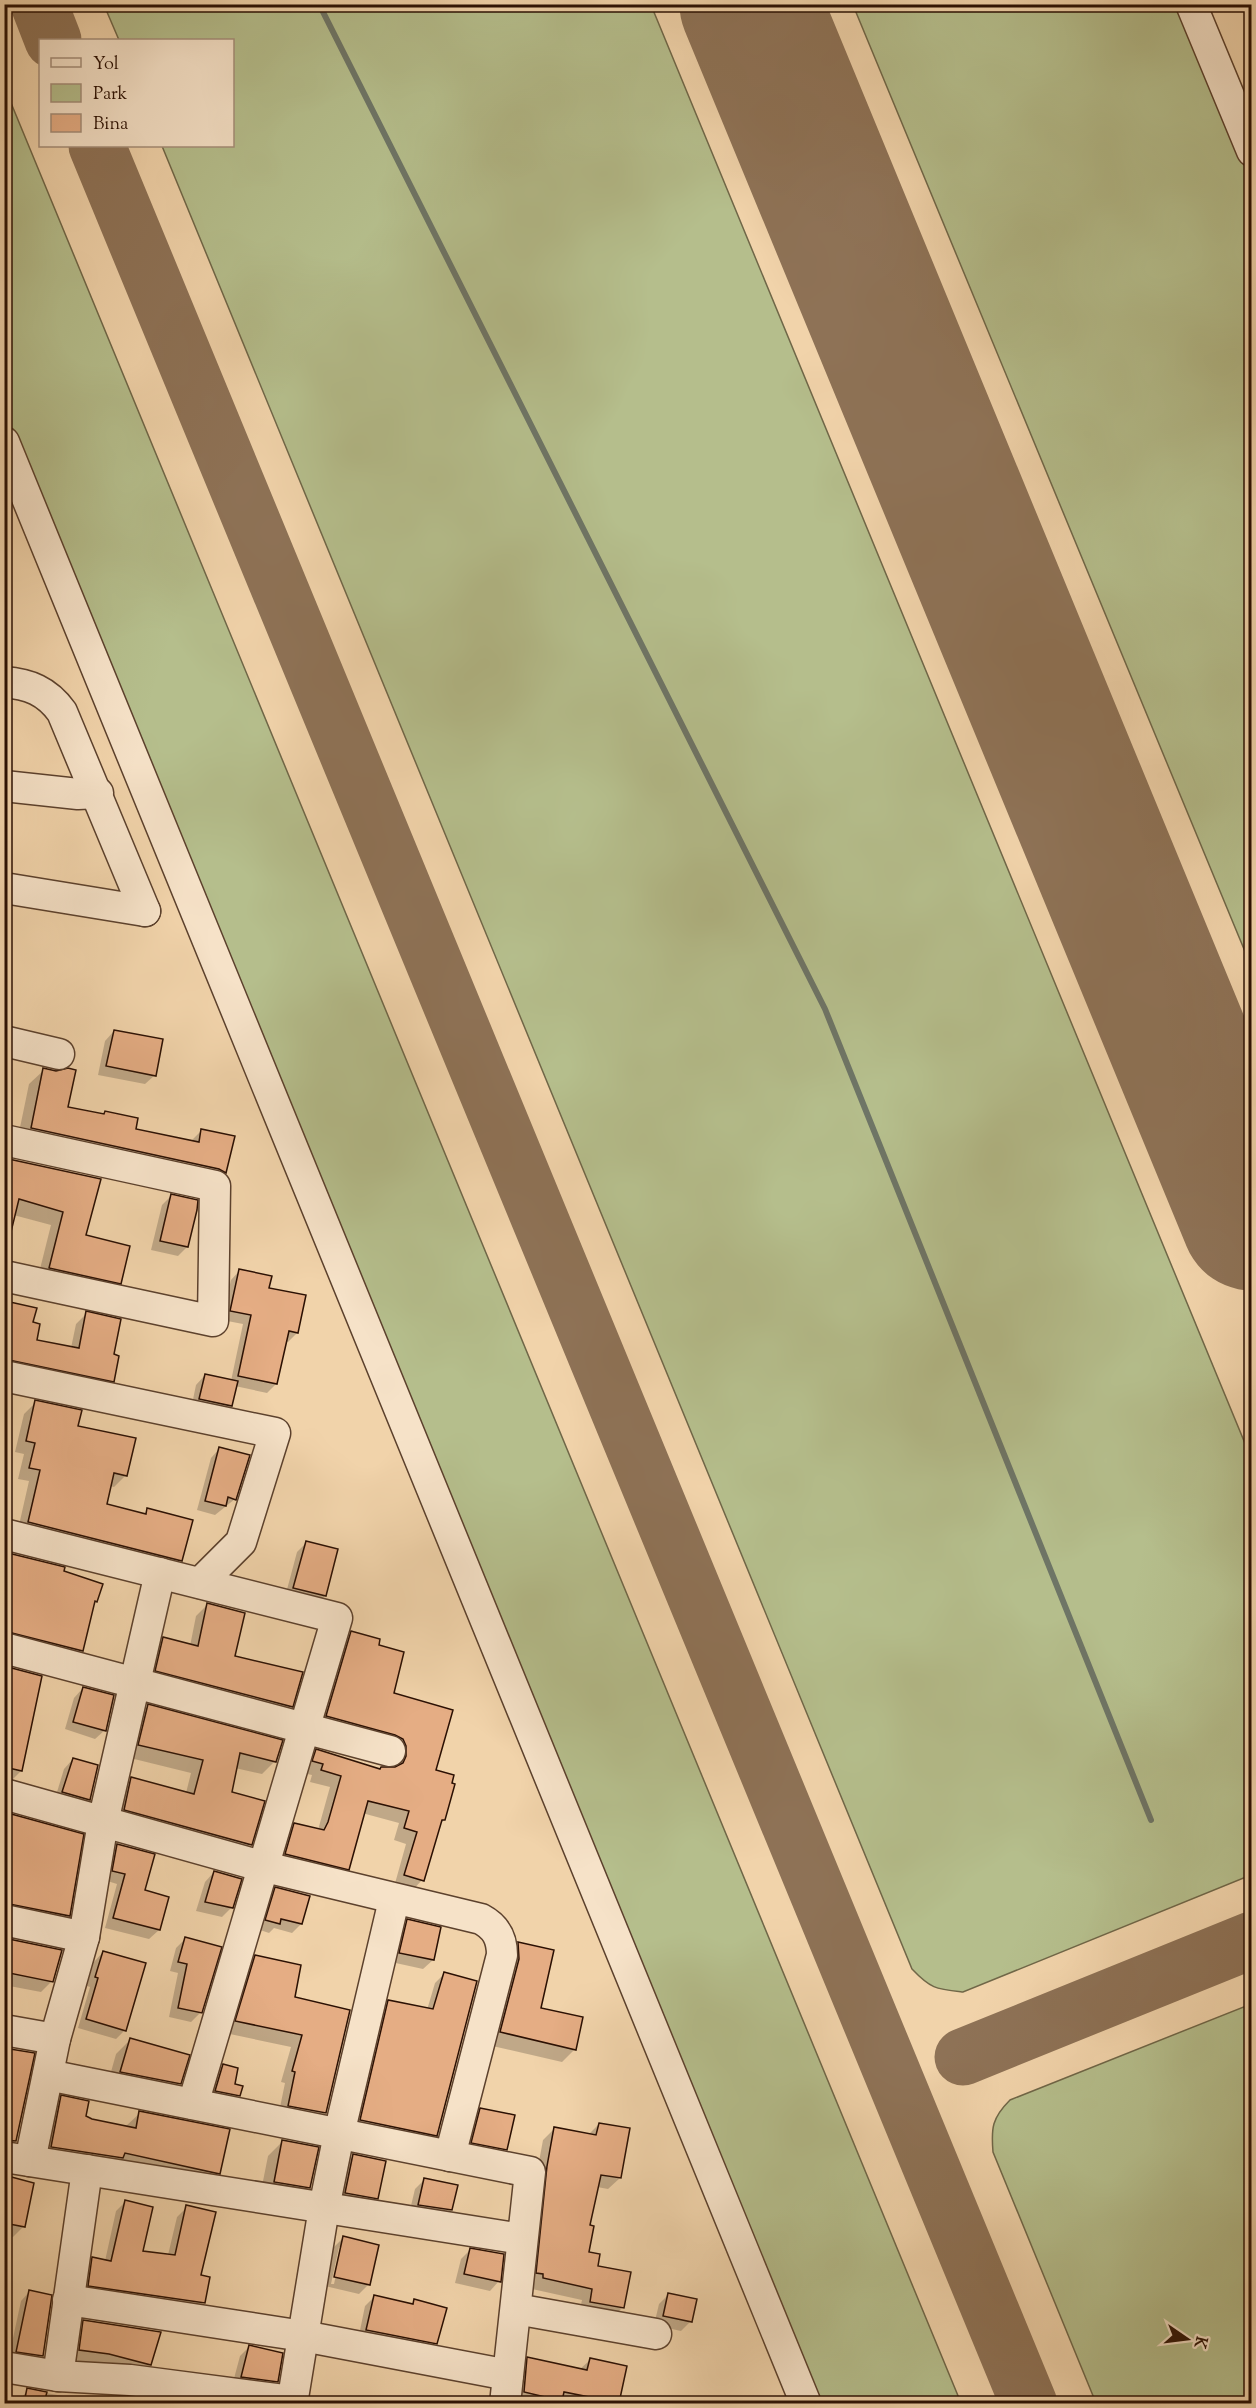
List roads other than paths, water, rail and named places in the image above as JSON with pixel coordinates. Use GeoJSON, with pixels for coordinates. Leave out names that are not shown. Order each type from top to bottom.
{"type":"FeatureCollection","features":[{"type":"Feature","properties":{"kind":"street"},"geometry":{"type":"LineString","coordinates":[[1191,4],[1251,151]]}},
{"type":"Feature","properties":{"kind":"street"},"geometry":{"type":"LineString","coordinates":[[4,442],[806,2403]]}},
{"type":"Feature","properties":{"kind":"street"},"geometry":{"type":"LineString","coordinates":[[4,682],[32,687],[56,704],[62,712],[146,910],[4,888]]}},
{"type":"Feature","properties":{"kind":"street"},"geometry":{"type":"LineString","coordinates":[[4,786],[78,794],[98,793]]}},
{"type":"Feature","properties":{"kind":"street"},"geometry":{"type":"LineString","coordinates":[[4,1041],[59,1054]]}},
{"type":"Feature","properties":{"kind":"street"},"geometry":{"type":"LineString","coordinates":[[4,1140],[216,1186],[213,1321],[4,1276]]}},
{"type":"Feature","properties":{"kind":"street"},"geometry":{"type":"LineString","coordinates":[[4,1376],[275,1433],[241,1542],[200,1583]]}},
{"type":"Feature","properties":{"kind":"street"},"geometry":{"type":"LineString","coordinates":[[4,1533],[337,1618],[261,1866],[193,2104]]}},
{"type":"Feature","properties":{"kind":"street"},"geometry":{"type":"LineString","coordinates":[[160,1573],[103,1822],[84,1937],[55,2039],[48,2075],[17,2159],[522,2239]]}},
{"type":"Feature","properties":{"kind":"street"},"geometry":{"type":"LineString","coordinates":[[4,1648],[390,1751]]}},
{"type":"Feature","properties":{"kind":"street"},"geometry":{"type":"LineString","coordinates":[[4,1794],[261,1866],[394,1900],[481,1919],[494,1928],[502,1944],[500,1967],[450,2156]]}},
{"type":"Feature","properties":{"kind":"street"},"geometry":{"type":"LineString","coordinates":[[4,2367],[58,2376],[128,2392],[292,2402],[324,2208],[339,2134],[394,1900]]}},
{"type":"Feature","properties":{"kind":"street"},"geometry":{"type":"LineString","coordinates":[[4,1920],[84,1937]]}},
{"type":"Feature","properties":{"kind":"street"},"geometry":{"type":"LineString","coordinates":[[4,2030],[55,2039]]}},
{"type":"Feature","properties":{"kind":"street"},"geometry":{"type":"LineString","coordinates":[[48,2075],[530,2172],[506,2389],[303,2336],[68,2300]]}},
{"type":"Feature","properties":{"kind":"street"},"geometry":{"type":"LineString","coordinates":[[58,2376],[87,2170]]}},
{"type":"Feature","properties":{"kind":"street"},"geometry":{"type":"LineString","coordinates":[[516,2309],[656,2334]]}},
{"type":"Feature","properties":{"kind":"waterway"},"geometry":{"type":"LineString","coordinates":[[319,4],[825,1009],[1151,1820]]}}]}
